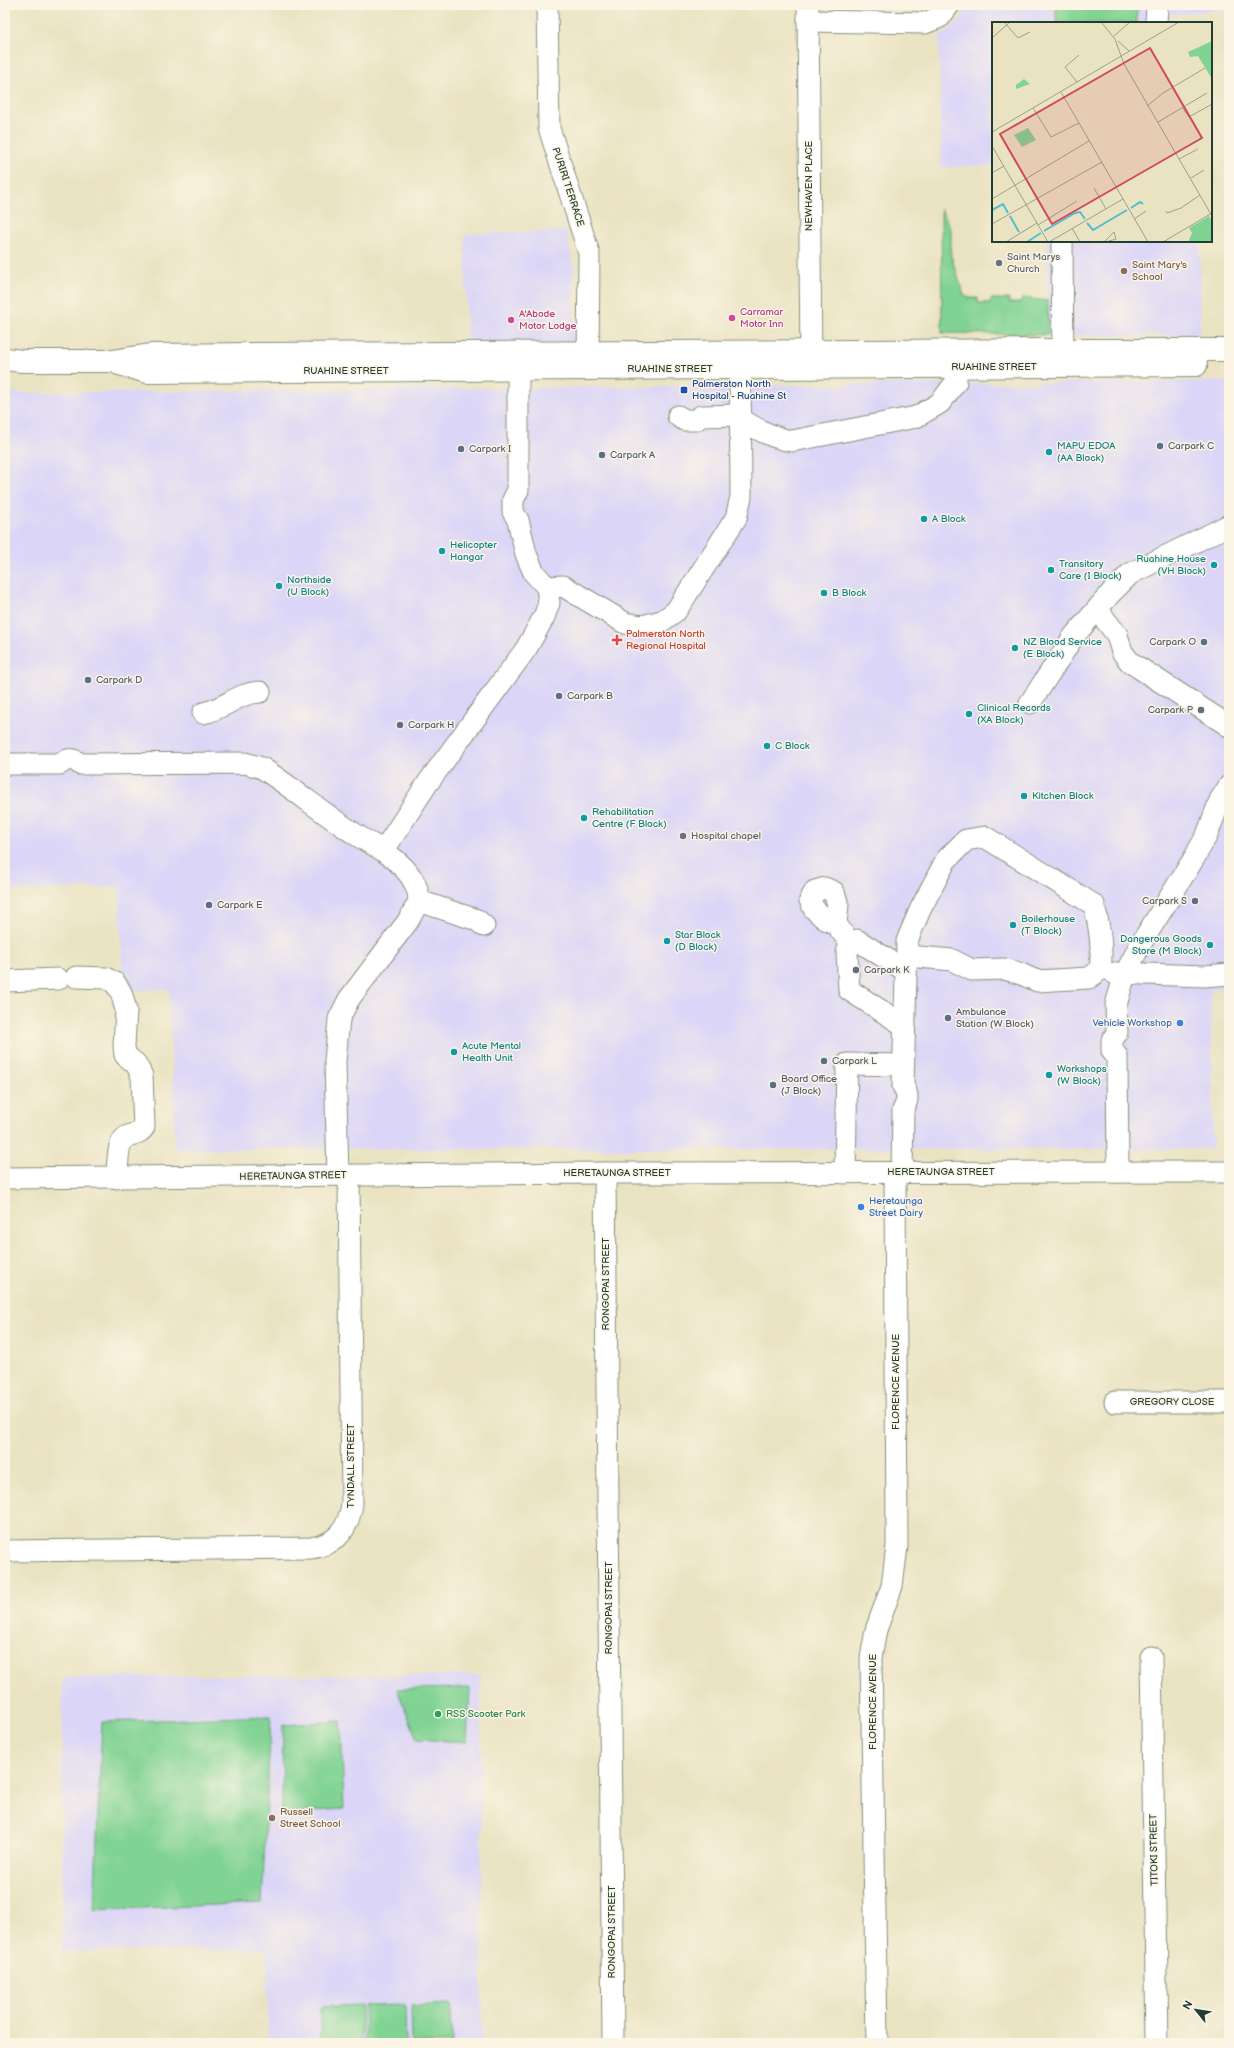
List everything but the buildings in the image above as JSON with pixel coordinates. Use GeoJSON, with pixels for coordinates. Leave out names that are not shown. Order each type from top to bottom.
{"type":"FeatureCollection","features":[{"type":"Feature","properties":{"kind":"main road","name":"RUAHINE STREET"},"geometry":{"type":"LineString","coordinates":[[811,359],[956,367],[1062,358],[1229,350]]}},
{"type":"Feature","properties":{"kind":"main road","name":"RUAHINE STREET"},"geometry":{"type":"LineString","coordinates":[[5,359],[112,361],[147,372],[518,361],[811,359],[929,351],[1229,365]]}},
{"type":"Feature","properties":{"kind":"main road"},"geometry":{"type":"LineString","coordinates":[[5,373],[63,361]]}},
{"type":"Feature","properties":{"kind":"street","name":"PURIRI TERRACE"},"geometry":{"type":"LineString","coordinates":[[547,5],[549,128],[589,253],[588,361]]}},
{"type":"Feature","properties":{"kind":"street"},"geometry":{"type":"LineString","coordinates":[[808,13],[925,23],[940,17],[949,5]]}},
{"type":"Feature","properties":{"kind":"street"},"geometry":{"type":"LineString","coordinates":[[1156,22],[1157,5]]}},
{"type":"Feature","properties":{"kind":"street","name":"NEWHAVEN PLACE"},"geometry":{"type":"LineString","coordinates":[[808,13],[811,359]]}},
{"type":"Feature","properties":{"kind":"street"},"geometry":{"type":"LineString","coordinates":[[1062,242],[1062,358]]}},
{"type":"Feature","properties":{"kind":"street"},"geometry":{"type":"LineString","coordinates":[[674,416],[684,412],[696,411],[701,416],[741,418],[766,434],[779,439],[792,441],[916,417],[940,403],[956,382],[956,367],[950,359],[929,351]]}},
{"type":"Feature","properties":{"kind":"street"},"geometry":{"type":"LineString","coordinates":[[547,587],[563,586],[625,623],[642,626],[662,621],[676,610],[736,518],[741,497],[740,360]]}},
{"type":"Feature","properties":{"kind":"street"},"geometry":{"type":"LineString","coordinates":[[384,850],[427,784],[526,649],[544,617],[549,603],[547,587],[534,573],[522,544],[518,520],[523,512],[523,499],[518,490],[518,361]]}},
{"type":"Feature","properties":{"kind":"street"},"geometry":{"type":"LineString","coordinates":[[1030,703],[1059,656],[1097,609],[1130,574],[1163,563],[1227,529]]}},
{"type":"Feature","properties":{"kind":"street"},"geometry":{"type":"LineString","coordinates":[[1097,609],[1117,635],[1120,648],[1130,662],[1229,726]]}},
{"type":"Feature","properties":{"kind":"street"},"geometry":{"type":"LineString","coordinates":[[203,713],[214,711],[247,692],[260,692]]}},
{"type":"Feature","properties":{"kind":"street"},"geometry":{"type":"LineString","coordinates":[[5,764],[60,764],[65,760],[75,760],[80,764],[245,763],[262,768],[351,832],[384,850],[404,868],[414,881],[419,892],[419,901],[477,920],[484,926]]}},
{"type":"Feature","properties":{"kind":"street"},"geometry":{"type":"LineString","coordinates":[[1118,1172],[1117,1056],[1122,1051],[1122,1039],[1116,1033],[1116,1006],[1125,974],[1140,945],[1207,835],[1220,800],[1229,786]]}},
{"type":"Feature","properties":{"kind":"street","name":"FLORENCE AVENUE"},"geometry":{"type":"LineString","coordinates":[[876,2043],[872,1658],[876,1630],[892,1586],[897,1546],[898,1172],[903,1110],[907,1103],[907,1092],[903,1086],[903,1064],[907,941],[920,910],[946,860],[966,840],[985,837],[1094,905],[1100,929],[1102,953],[1100,970]]}},
{"type":"Feature","properties":{"kind":"street","name":"TYNDALL STREET"},"geometry":{"type":"LineString","coordinates":[[5,1551],[311,1548],[325,1546],[335,1540],[343,1530],[350,1518],[352,1504],[344,1175],[335,1061],[335,1041],[339,1019],[349,999],[408,921],[419,901]]}},
{"type":"Feature","properties":{"kind":"street"},"geometry":{"type":"LineString","coordinates":[[836,924],[850,943]]}},
{"type":"Feature","properties":{"kind":"street"},"geometry":{"type":"LineString","coordinates":[[850,943],[857,940],[907,964],[952,960],[972,970],[1006,970],[1037,981],[1089,978],[1100,970],[1125,974],[1205,976],[1229,974]]}},
{"type":"Feature","properties":{"kind":"street"},"geometry":{"type":"LineString","coordinates":[[850,943],[847,953],[849,990],[905,1026]]}},
{"type":"Feature","properties":{"kind":"street"},"geometry":{"type":"LineString","coordinates":[[5,981],[106,978],[118,987],[126,1010],[125,1055],[136,1064],[142,1076],[144,1127],[141,1132],[127,1136],[123,1140],[120,1146],[117,1178]]}},
{"type":"Feature","properties":{"kind":"street"},"geometry":{"type":"LineString","coordinates":[[845,1173],[847,1064],[903,1064]]}},
{"type":"Feature","properties":{"kind":"street","name":"HERETAUNGA STREET"},"geometry":{"type":"LineString","coordinates":[[5,1178],[605,1173],[1229,1172]]}},
{"type":"Feature","properties":{"kind":"street","name":"RONGOPAI STREET"},"geometry":{"type":"LineString","coordinates":[[605,1173],[613,2043]]}},
{"type":"Feature","properties":{"kind":"street","name":"GREGORY CLOSE"},"geometry":{"type":"LineString","coordinates":[[1115,1402],[1229,1402]]}},
{"type":"Feature","properties":{"kind":"street","name":"TITOKI STREET"},"geometry":{"type":"LineString","coordinates":[[1151,1657],[1157,2043]]}},
{"type":"Feature","properties":{"kind":"shaded area"},"geometry":{"type":"Polygon","coordinates":[[[962,5],[1229,5],[1229,10],[1170,14],[1169,22],[992,22],[992,165],[941,167],[939,37],[962,19],[962,5]]]}},
{"type":"Feature","properties":{"kind":"shaded area"},"geometry":{"type":"Polygon","coordinates":[[[566,231],[574,269],[574,345],[467,345],[465,234],[566,231]]]}},
{"type":"Feature","properties":{"kind":"shaded area","name":"Saint Mary's School"},"geometry":{"type":"Polygon","coordinates":[[[1047,242],[1200,242],[1200,335],[1048,335],[1047,242]]]}},
{"type":"Feature","properties":{"kind":"shaded area","name":"Palmerston North Regional Hospital"},"geometry":{"type":"Polygon","coordinates":[[[1229,381],[1229,989],[1211,989],[1213,1149],[175,1149],[169,989],[123,991],[119,887],[5,891],[5,393],[1229,381]]]}},
{"type":"Feature","properties":{"kind":"shaded area","name":"Russell Street School"},"geometry":{"type":"Polygon","coordinates":[[[481,1675],[482,2043],[268,2043],[267,1950],[62,1951],[62,1677],[481,1675]]]}},
{"type":"Feature","properties":{"kind":"green space"},"geometry":{"type":"Polygon","coordinates":[[[1056,5],[1137,5],[1137,22],[1056,22],[1056,5]]]}},
{"type":"Feature","properties":{"kind":"green space"},"geometry":{"type":"Polygon","coordinates":[[[941,209],[951,230],[951,256],[964,295],[970,298],[978,298],[978,303],[990,303],[991,299],[1009,299],[1009,303],[1020,303],[1022,298],[1048,301],[1048,335],[942,333],[941,209]]]}},
{"type":"Feature","properties":{"kind":"green space","name":"RSS Scooter Park"},"geometry":{"type":"Polygon","coordinates":[[[470,1688],[467,1742],[417,1739],[397,1689],[470,1688]]]}},
{"type":"Feature","properties":{"kind":"green space"},"geometry":{"type":"Polygon","coordinates":[[[271,1716],[262,1903],[94,1910],[102,1722],[271,1716]]]}},
{"type":"Feature","properties":{"kind":"green space"},"geometry":{"type":"Polygon","coordinates":[[[341,1721],[344,1809],[282,1813],[283,1725],[341,1721]]]}},
{"type":"Feature","properties":{"kind":"green space"},"geometry":{"type":"Polygon","coordinates":[[[451,2004],[452,2043],[412,2043],[411,2006],[451,2004]]]}},
{"type":"Feature","properties":{"kind":"green space"},"geometry":{"type":"Polygon","coordinates":[[[361,2005],[362,2043],[321,2043],[320,2007],[361,2005]]]}},
{"type":"Feature","properties":{"kind":"green space"},"geometry":{"type":"Polygon","coordinates":[[[405,2005],[406,2043],[365,2043],[364,2006],[405,2005]]]}},
{"type":"Feature","properties":{"kind":"place","name":"Saint Marys Church"},"geometry":{"type":"Point","coordinates":[999,263]}},
{"type":"Feature","properties":{"kind":"place","name":"Saint Mary's School"},"geometry":{"type":"Point","coordinates":[1124,271]}},
{"type":"Feature","properties":{"kind":"place","name":"Carramar Motor Inn"},"geometry":{"type":"Point","coordinates":[732,318]}},
{"type":"Feature","properties":{"kind":"place","name":"A'Abode Motor Lodge"},"geometry":{"type":"Point","coordinates":[511,320]}},
{"type":"Feature","properties":{"kind":"place","name":"Palmerston North Hospital - Ruahine St"},"geometry":{"type":"Point","coordinates":[684,390]}},
{"type":"Feature","properties":{"kind":"place","name":"Carpark C"},"geometry":{"type":"Point","coordinates":[1160,446]}},
{"type":"Feature","properties":{"kind":"place","name":"Carpark I"},"geometry":{"type":"Point","coordinates":[461,449]}},
{"type":"Feature","properties":{"kind":"place","name":"MAPU EDOA (AA Block)"},"geometry":{"type":"Point","coordinates":[1049,452]}},
{"type":"Feature","properties":{"kind":"place","name":"Carpark A"},"geometry":{"type":"Point","coordinates":[602,455]}},
{"type":"Feature","properties":{"kind":"place","name":"A Block"},"geometry":{"type":"Point","coordinates":[924,519]}},
{"type":"Feature","properties":{"kind":"place","name":"Helicopter Hangar"},"geometry":{"type":"Point","coordinates":[442,551]}},
{"type":"Feature","properties":{"kind":"place","name":"Ruahine House (VH Block)"},"geometry":{"type":"Point","coordinates":[1214,565]}},
{"type":"Feature","properties":{"kind":"place","name":"Transitory Care (I Block)"},"geometry":{"type":"Point","coordinates":[1051,570]}},
{"type":"Feature","properties":{"kind":"place","name":"Northside (U Block)"},"geometry":{"type":"Point","coordinates":[279,586]}},
{"type":"Feature","properties":{"kind":"place","name":"B Block"},"geometry":{"type":"Point","coordinates":[824,593]}},
{"type":"Feature","properties":{"kind":"place","name":"Palmerston North Regional Hospital"},"geometry":{"type":"Point","coordinates":[617,640]}},
{"type":"Feature","properties":{"kind":"place","name":"Carpark O"},"geometry":{"type":"Point","coordinates":[1204,642]}},
{"type":"Feature","properties":{"kind":"place","name":"NZ Blood Service (E Block)"},"geometry":{"type":"Point","coordinates":[1015,648]}},
{"type":"Feature","properties":{"kind":"place","name":"Carpark D"},"geometry":{"type":"Point","coordinates":[88,680]}},
{"type":"Feature","properties":{"kind":"place","name":"Carpark B"},"geometry":{"type":"Point","coordinates":[559,696]}},
{"type":"Feature","properties":{"kind":"place","name":"Carpark P"},"geometry":{"type":"Point","coordinates":[1201,710]}},
{"type":"Feature","properties":{"kind":"place","name":"Clinical Records (XA Block)"},"geometry":{"type":"Point","coordinates":[969,714]}},
{"type":"Feature","properties":{"kind":"place","name":"Carpark H"},"geometry":{"type":"Point","coordinates":[400,725]}},
{"type":"Feature","properties":{"kind":"place","name":"C Block"},"geometry":{"type":"Point","coordinates":[767,746]}},
{"type":"Feature","properties":{"kind":"place","name":"Kitchen Block"},"geometry":{"type":"Point","coordinates":[1024,796]}},
{"type":"Feature","properties":{"kind":"place","name":"Rehabilitation Centre (F Block)"},"geometry":{"type":"Point","coordinates":[584,818]}},
{"type":"Feature","properties":{"kind":"place","name":"Hospital chapel"},"geometry":{"type":"Point","coordinates":[683,836]}},
{"type":"Feature","properties":{"kind":"place","name":"Carpark S"},"geometry":{"type":"Point","coordinates":[1195,901]}},
{"type":"Feature","properties":{"kind":"place","name":"Carpark E"},"geometry":{"type":"Point","coordinates":[209,905]}},
{"type":"Feature","properties":{"kind":"place","name":"Boilerhouse (T Block)"},"geometry":{"type":"Point","coordinates":[1013,925]}},
{"type":"Feature","properties":{"kind":"place","name":"Star Block (D Block)"},"geometry":{"type":"Point","coordinates":[667,941]}},
{"type":"Feature","properties":{"kind":"place","name":"Dangerous Goods Store (M Block)"},"geometry":{"type":"Point","coordinates":[1210,945]}},
{"type":"Feature","properties":{"kind":"place","name":"Carpark K"},"geometry":{"type":"Point","coordinates":[856,970]}},
{"type":"Feature","properties":{"kind":"place","name":"Ambulance Station (W Block)"},"geometry":{"type":"Point","coordinates":[948,1018]}},
{"type":"Feature","properties":{"kind":"place","name":"Vehicle Workshop"},"geometry":{"type":"Point","coordinates":[1180,1023]}},
{"type":"Feature","properties":{"kind":"place","name":"Acute Mental Health Unit"},"geometry":{"type":"Point","coordinates":[454,1052]}},
{"type":"Feature","properties":{"kind":"place","name":"Carpark L"},"geometry":{"type":"Point","coordinates":[824,1061]}},
{"type":"Feature","properties":{"kind":"place","name":"Workshops (W Block)"},"geometry":{"type":"Point","coordinates":[1049,1075]}},
{"type":"Feature","properties":{"kind":"place","name":"Board Office (J Block)"},"geometry":{"type":"Point","coordinates":[773,1085]}},
{"type":"Feature","properties":{"kind":"place","name":"Heretaunga Street Dairy"},"geometry":{"type":"Point","coordinates":[861,1207]}},
{"type":"Feature","properties":{"kind":"place","name":"RSS Scooter Park"},"geometry":{"type":"Point","coordinates":[438,1714]}},
{"type":"Feature","properties":{"kind":"place","name":"Russell Street School"},"geometry":{"type":"Point","coordinates":[272,1818]}}]}
